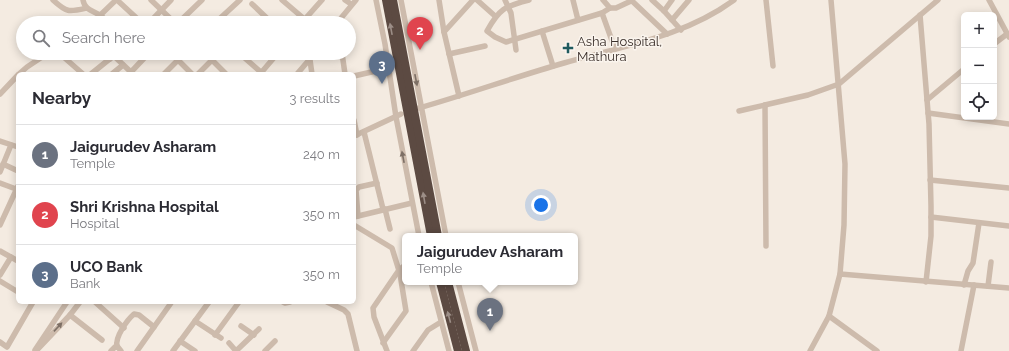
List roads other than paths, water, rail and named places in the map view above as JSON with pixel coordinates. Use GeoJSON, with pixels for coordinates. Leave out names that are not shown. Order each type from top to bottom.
{"type":"FeatureCollection","features":[{"type":"Feature","properties":{"kind":"highway"},"geometry":{"type":"LineString","coordinates":[[386,0],[430,233]]}},
{"type":"Feature","properties":{"kind":"highway"},"geometry":{"type":"LineString","coordinates":[[393,0],[437,233]]}},
{"type":"Feature","properties":{"kind":"highway"},"geometry":{"type":"LineString","coordinates":[[441,285],[458,351]]}},
{"type":"Feature","properties":{"kind":"highway"},"geometry":{"type":"LineString","coordinates":[[449,285],[466,351]]}},
{"type":"Feature","properties":{"kind":"street"},"geometry":{"type":"LineString","coordinates":[[53,0],[66,11],[87,8]]}},
{"type":"Feature","properties":{"kind":"street"},"geometry":{"type":"LineString","coordinates":[[83,0],[84,6],[100,15],[116,0],[134,16]]}},
{"type":"Feature","properties":{"kind":"street"},"geometry":{"type":"LineString","coordinates":[[151,0],[167,16]]}},
{"type":"Feature","properties":{"kind":"street"},"geometry":{"type":"LineString","coordinates":[[155,16],[171,0]]}},
{"type":"Feature","properties":{"kind":"street"},"geometry":{"type":"LineString","coordinates":[[185,16],[202,0]]}},
{"type":"Feature","properties":{"kind":"street"},"geometry":{"type":"LineString","coordinates":[[223,16],[240,0]]}},
{"type":"Feature","properties":{"kind":"street"},"geometry":{"type":"LineString","coordinates":[[283,0],[301,16]]}},
{"type":"Feature","properties":{"kind":"street"},"geometry":{"type":"LineString","coordinates":[[311,16],[322,0]]}},
{"type":"Feature","properties":{"kind":"street"},"geometry":{"type":"LineString","coordinates":[[343,16],[354,2],[346,0]]}},
{"type":"Feature","properties":{"kind":"street"},"geometry":{"type":"LineString","coordinates":[[376,0],[398,115],[412,203],[419,233]]}},
{"type":"Feature","properties":{"kind":"street"},"geometry":{"type":"LineString","coordinates":[[400,0],[445,233]]}},
{"type":"Feature","properties":{"kind":"street"},"geometry":{"type":"LineString","coordinates":[[439,0],[444,32],[459,96]]}},
{"type":"Feature","properties":{"kind":"street"},"geometry":{"type":"LineString","coordinates":[[444,32],[473,0]]}},
{"type":"Feature","properties":{"kind":"street"},"geometry":{"type":"LineString","coordinates":[[477,0],[496,16]]}},
{"type":"Feature","properties":{"kind":"street"},"geometry":{"type":"LineString","coordinates":[[505,0],[510,13],[516,50]]}},
{"type":"Feature","properties":{"kind":"street"},"geometry":{"type":"LineString","coordinates":[[529,0],[507,6],[496,16],[487,31],[506,42],[602,13],[610,8],[616,8],[631,0],[667,34]]}},
{"type":"Feature","properties":{"kind":"street"},"geometry":{"type":"LineString","coordinates":[[573,0],[578,20]]}},
{"type":"Feature","properties":{"kind":"street"},"geometry":{"type":"LineString","coordinates":[[603,0],[610,8]]}},
{"type":"Feature","properties":{"kind":"street"},"geometry":{"type":"LineString","coordinates":[[652,0],[681,30]]}},
{"type":"Feature","properties":{"kind":"street"},"geometry":{"type":"LineString","coordinates":[[664,11],[672,0]]}},
{"type":"Feature","properties":{"kind":"street"},"geometry":{"type":"LineString","coordinates":[[672,20],[689,0]]}},
{"type":"Feature","properties":{"kind":"street"},"geometry":{"type":"LineString","coordinates":[[420,108],[553,66],[681,30],[718,12],[734,0]]}},
{"type":"Feature","properties":{"kind":"street"},"geometry":{"type":"LineString","coordinates":[[766,0],[773,66]]}},
{"type":"Feature","properties":{"kind":"street"},"geometry":{"type":"LineString","coordinates":[[810,351],[829,316],[840,274],[844,225],[845,175],[831,0]]}},
{"type":"Feature","properties":{"kind":"street"},"geometry":{"type":"LineString","coordinates":[[739,111],[808,95],[838,84],[938,0]]}},
{"type":"Feature","properties":{"kind":"street"},"geometry":{"type":"LineString","coordinates":[[989,0],[1008,35],[997,42]]}},
{"type":"Feature","properties":{"kind":"street"},"geometry":{"type":"LineString","coordinates":[[252,4],[265,16]]}},
{"type":"Feature","properties":{"kind":"street"},"geometry":{"type":"LineString","coordinates":[[602,13],[615,49]]}},
{"type":"Feature","properties":{"kind":"street"},"geometry":{"type":"LineString","coordinates":[[920,15],[928,113],[931,217],[931,236],[926,282]]}},
{"type":"Feature","properties":{"kind":"street"},"geometry":{"type":"LineString","coordinates":[[542,31],[553,66]]}},
{"type":"Feature","properties":{"kind":"street"},"geometry":{"type":"LineString","coordinates":[[449,54],[485,46]]}},
{"type":"Feature","properties":{"kind":"street"},"geometry":{"type":"LineString","coordinates":[[22,72],[38,60]]}},
{"type":"Feature","properties":{"kind":"street"},"geometry":{"type":"LineString","coordinates":[[67,60],[81,72]]}},
{"type":"Feature","properties":{"kind":"street"},"geometry":{"type":"LineString","coordinates":[[94,72],[109,60]]}},
{"type":"Feature","properties":{"kind":"street"},"geometry":{"type":"LineString","coordinates":[[118,60],[131,72]]}},
{"type":"Feature","properties":{"kind":"street"},"geometry":{"type":"LineString","coordinates":[[133,72],[143,60]]}},
{"type":"Feature","properties":{"kind":"street"},"geometry":{"type":"LineString","coordinates":[[166,72],[178,60],[190,72]]}},
{"type":"Feature","properties":{"kind":"street"},"geometry":{"type":"LineString","coordinates":[[200,72],[212,60],[224,72]]}},
{"type":"Feature","properties":{"kind":"street"},"geometry":{"type":"LineString","coordinates":[[247,60],[260,72]]}},
{"type":"Feature","properties":{"kind":"street"},"geometry":{"type":"LineString","coordinates":[[262,72],[272,60]]}},
{"type":"Feature","properties":{"kind":"street"},"geometry":{"type":"LineString","coordinates":[[299,72],[310,60]]}},
{"type":"Feature","properties":{"kind":"street"},"geometry":{"type":"LineString","coordinates":[[310,60],[312,72]]}},
{"type":"Feature","properties":{"kind":"street"},"geometry":{"type":"LineString","coordinates":[[343,60],[345,72]]}},
{"type":"Feature","properties":{"kind":"street"},"geometry":{"type":"LineString","coordinates":[[114,72],[123,64]]}},
{"type":"Feature","properties":{"kind":"street"},"geometry":{"type":"LineString","coordinates":[[356,76],[389,68]]}},
{"type":"Feature","properties":{"kind":"street"},"geometry":{"type":"LineString","coordinates":[[927,100],[961,72]]}},
{"type":"Feature","properties":{"kind":"street"},"geometry":{"type":"LineString","coordinates":[[0,94],[16,78]]}},
{"type":"Feature","properties":{"kind":"street"},"geometry":{"type":"LineString","coordinates":[[765,105],[766,246]]}},
{"type":"Feature","properties":{"kind":"street"},"geometry":{"type":"LineString","coordinates":[[928,113],[1009,124]]}},
{"type":"Feature","properties":{"kind":"street"},"geometry":{"type":"LineString","coordinates":[[356,135],[398,115]]}},
{"type":"Feature","properties":{"kind":"street"},"geometry":{"type":"LineString","coordinates":[[364,132],[376,183],[390,229]]}},
{"type":"Feature","properties":{"kind":"street"},"geometry":{"type":"LineString","coordinates":[[0,141],[16,146]]}},
{"type":"Feature","properties":{"kind":"street"},"geometry":{"type":"LineString","coordinates":[[0,172],[11,145]]}},
{"type":"Feature","properties":{"kind":"street"},"geometry":{"type":"LineString","coordinates":[[3,164],[16,171]]}},
{"type":"Feature","properties":{"kind":"street"},"geometry":{"type":"LineString","coordinates":[[930,180],[1009,188]]}},
{"type":"Feature","properties":{"kind":"street"},"geometry":{"type":"LineString","coordinates":[[0,183],[16,188]]}},
{"type":"Feature","properties":{"kind":"street"},"geometry":{"type":"LineString","coordinates":[[376,183],[359,187],[356,190],[356,216],[412,203]]}},
{"type":"Feature","properties":{"kind":"street"},"geometry":{"type":"LineString","coordinates":[[0,225],[16,190]]}},
{"type":"Feature","properties":{"kind":"street"},"geometry":{"type":"LineString","coordinates":[[931,217],[1009,226]]}},
{"type":"Feature","properties":{"kind":"street"},"geometry":{"type":"LineString","coordinates":[[964,285],[967,274],[973,263],[979,223]]}},
{"type":"Feature","properties":{"kind":"street"},"geometry":{"type":"LineString","coordinates":[[356,226],[392,248],[399,270],[406,311],[383,343]]}},
{"type":"Feature","properties":{"kind":"street"},"geometry":{"type":"LineString","coordinates":[[0,251],[16,260]]}},
{"type":"Feature","properties":{"kind":"street"},"geometry":{"type":"LineString","coordinates":[[0,275],[11,257]]}},
{"type":"Feature","properties":{"kind":"street"},"geometry":{"type":"LineString","coordinates":[[988,286],[991,262]]}},
{"type":"Feature","properties":{"kind":"street"},"geometry":{"type":"LineString","coordinates":[[387,351],[374,317],[374,308],[402,268]]}},
{"type":"Feature","properties":{"kind":"street"},"geometry":{"type":"LineString","coordinates":[[840,274],[1009,288]]}},
{"type":"Feature","properties":{"kind":"street"},"geometry":{"type":"LineString","coordinates":[[0,281],[16,291]]}},
{"type":"Feature","properties":{"kind":"street"},"geometry":{"type":"LineString","coordinates":[[432,285],[449,351]]}},
{"type":"Feature","properties":{"kind":"street"},"geometry":{"type":"LineString","coordinates":[[459,285],[476,351]]}},
{"type":"Feature","properties":{"kind":"street"},"geometry":{"type":"LineString","coordinates":[[961,351],[974,285]]}},
{"type":"Feature","properties":{"kind":"street"},"geometry":{"type":"LineString","coordinates":[[0,342],[7,348],[32,304]]}},
{"type":"Feature","properties":{"kind":"street"},"geometry":{"type":"LineString","coordinates":[[35,351],[66,304]]}},
{"type":"Feature","properties":{"kind":"street"},"geometry":{"type":"LineString","coordinates":[[35,351],[70,315],[78,304]]}},
{"type":"Feature","properties":{"kind":"street"},"geometry":{"type":"LineString","coordinates":[[97,304],[124,328]]}},
{"type":"Feature","properties":{"kind":"street"},"geometry":{"type":"LineString","coordinates":[[137,351],[170,304]]}},
{"type":"Feature","properties":{"kind":"street"},"geometry":{"type":"LineString","coordinates":[[173,351],[208,304]]}},
{"type":"Feature","properties":{"kind":"street"},"geometry":{"type":"LineString","coordinates":[[215,334],[238,304]]}},
{"type":"Feature","properties":{"kind":"street"},"geometry":{"type":"LineString","coordinates":[[332,304],[344,310],[348,314],[357,351]]}},
{"type":"Feature","properties":{"kind":"street"},"geometry":{"type":"LineString","coordinates":[[111,351],[115,347],[119,349],[117,340],[134,314],[138,315],[154,326]]}},
{"type":"Feature","properties":{"kind":"street"},"geometry":{"type":"LineString","coordinates":[[70,315],[102,340]]}},
{"type":"Feature","properties":{"kind":"street"},"geometry":{"type":"LineString","coordinates":[[829,316],[876,351]]}},
{"type":"Feature","properties":{"kind":"street"},"geometry":{"type":"LineString","coordinates":[[195,321],[221,338]]}},
{"type":"Feature","properties":{"kind":"street"},"geometry":{"type":"LineString","coordinates":[[413,351],[428,330],[441,322]]}},
{"type":"Feature","properties":{"kind":"street"},"geometry":{"type":"LineString","coordinates":[[241,326],[254,335]]}},
{"type":"Feature","properties":{"kind":"street"},"geometry":{"type":"LineString","coordinates":[[229,343],[236,351],[259,329]]}},
{"type":"Feature","properties":{"kind":"street"},"geometry":{"type":"LineString","coordinates":[[180,341],[195,351]]}},
{"type":"Feature","properties":{"kind":"street"},"geometry":{"type":"LineString","coordinates":[[265,351],[275,341]]}},
{"type":"Feature","properties":{"kind":"place","name":"Asha Hospital, Mathura"},"geometry":{"type":"Point","coordinates":[568,48]}},
{"type":"Feature","properties":{"kind":"place","name":"Shri Krishna Hospital"},"geometry":{"type":"Point","coordinates":[420,50]}},
{"type":"Feature","properties":{"kind":"place","name":"UCO Bank"},"geometry":{"type":"Point","coordinates":[382,84]}},
{"type":"Feature","properties":{"kind":"place","name":"Jaigurudev Asharam"},"geometry":{"type":"Point","coordinates":[490,331]}}]}
